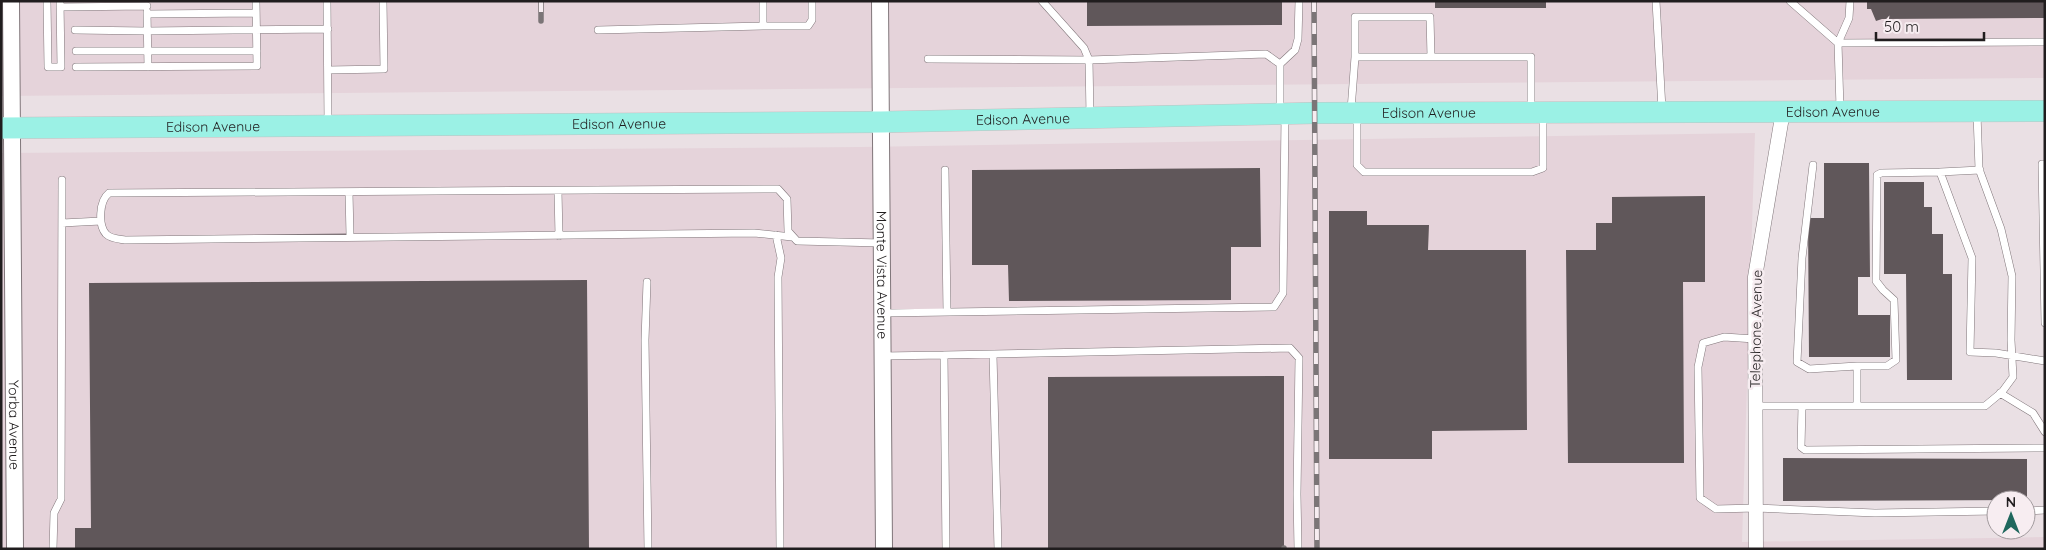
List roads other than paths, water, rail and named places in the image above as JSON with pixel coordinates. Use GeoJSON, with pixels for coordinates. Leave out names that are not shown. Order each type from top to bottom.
{"type":"FeatureCollection","features":[{"type":"Feature","properties":{"kind":"main road","name":"Edison Avenue"},"geometry":{"type":"LineString","coordinates":[[7,128],[881,122],[1354,113],[2045,111]]}},
{"type":"Feature","properties":{"kind":"street","name":"Yorba Avenue"},"geometry":{"type":"LineString","coordinates":[[11,1],[7,128],[14,549]]}},
{"type":"Feature","properties":{"kind":"street","name":"Monte Vista Avenue"},"geometry":{"type":"LineString","coordinates":[[880,1],[884,549]]}},
{"type":"Feature","properties":{"kind":"street","name":"Telephone Avenue"},"geometry":{"type":"LineString","coordinates":[[1756,549],[1755,276],[1783,111]]}},
{"type":"Feature","properties":{"kind":"lane"},"geometry":{"type":"LineString","coordinates":[[47,1],[48,67],[61,67],[60,4],[147,3],[148,67]]}},
{"type":"Feature","properties":{"kind":"lane"},"geometry":{"type":"LineString","coordinates":[[76,67],[257,66],[256,1]]}},
{"type":"Feature","properties":{"kind":"lane"},"geometry":{"type":"LineString","coordinates":[[327,1],[328,126]]}},
{"type":"Feature","properties":{"kind":"lane"},"geometry":{"type":"LineString","coordinates":[[328,70],[384,69],[383,1]]}},
{"type":"Feature","properties":{"kind":"lane"},"geometry":{"type":"LineString","coordinates":[[763,1],[763,26]]}},
{"type":"Feature","properties":{"kind":"lane"},"geometry":{"type":"LineString","coordinates":[[598,30],[808,26],[812,20],[812,1]]}},
{"type":"Feature","properties":{"kind":"lane"},"geometry":{"type":"LineString","coordinates":[[1042,1],[1084,48],[1089,60],[1090,118]]}},
{"type":"Feature","properties":{"kind":"lane"},"geometry":{"type":"LineString","coordinates":[[1280,64],[1295,50],[1299,1]]}},
{"type":"Feature","properties":{"kind":"lane"},"geometry":{"type":"LineString","coordinates":[[1656,1],[1662,112]]}},
{"type":"Feature","properties":{"kind":"lane"},"geometry":{"type":"LineString","coordinates":[[1790,1],[1838,44],[2045,42]]}},
{"type":"Feature","properties":{"kind":"lane"},"geometry":{"type":"LineString","coordinates":[[1840,111],[1838,44],[1850,18],[1850,1]]}},
{"type":"Feature","properties":{"kind":"lane"},"geometry":{"type":"LineString","coordinates":[[147,14],[256,14]]}},
{"type":"Feature","properties":{"kind":"lane"},"geometry":{"type":"LineString","coordinates":[[1355,57],[1431,57],[1531,57],[1543,168],[1532,172],[1364,172],[1357,165],[1354,113],[1355,17],[1430,17],[1431,57]]}},
{"type":"Feature","properties":{"kind":"lane"},"geometry":{"type":"LineString","coordinates":[[76,30],[147,32],[328,29]]}},
{"type":"Feature","properties":{"kind":"lane"},"geometry":{"type":"LineString","coordinates":[[76,51],[257,51]]}},
{"type":"Feature","properties":{"kind":"lane"},"geometry":{"type":"LineString","coordinates":[[928,59],[1089,60],[1266,54],[1280,64]]}},
{"type":"Feature","properties":{"kind":"lane"},"geometry":{"type":"LineString","coordinates":[[882,313],[1274,308],[1283,293],[1283,114],[1280,64]]}},
{"type":"Feature","properties":{"kind":"lane"},"geometry":{"type":"LineString","coordinates":[[1756,406],[1985,406],[2013,378],[2012,276],[2001,229],[1980,170],[1977,111]]}},
{"type":"Feature","properties":{"kind":"lane"},"geometry":{"type":"LineString","coordinates":[[2045,164],[2042,164],[2045,323]]}},
{"type":"Feature","properties":{"kind":"lane"},"geometry":{"type":"LineString","coordinates":[[1812,165],[1802,258],[1797,362],[1808,369],[1887,366],[1896,360],[1894,300],[1876,281],[1877,175],[1881,173],[1980,170]]}},
{"type":"Feature","properties":{"kind":"lane"},"geometry":{"type":"LineString","coordinates":[[945,170],[947,312]]}},
{"type":"Feature","properties":{"kind":"lane"},"geometry":{"type":"LineString","coordinates":[[1940,172],[1972,258],[1970,352],[1996,353],[2045,361]]}},
{"type":"Feature","properties":{"kind":"lane"},"geometry":{"type":"LineString","coordinates":[[53,549],[54,514],[61,499],[62,180]]}},
{"type":"Feature","properties":{"kind":"lane"},"geometry":{"type":"LineString","coordinates":[[792,237],[788,232],[787,199],[778,189],[109,193],[103,199],[101,221],[106,234],[114,239],[125,240],[754,233],[792,237],[806,242],[882,243]]}},
{"type":"Feature","properties":{"kind":"lane"},"geometry":{"type":"LineString","coordinates":[[558,191],[559,236]]}},
{"type":"Feature","properties":{"kind":"lane"},"geometry":{"type":"LineString","coordinates":[[349,192],[350,236]]}},
{"type":"Feature","properties":{"kind":"lane"},"geometry":{"type":"LineString","coordinates":[[62,223],[101,221]]}},
{"type":"Feature","properties":{"kind":"lane"},"geometry":{"type":"LineString","coordinates":[[776,235],[781,258],[778,278],[780,549]]}},
{"type":"Feature","properties":{"kind":"lane"},"geometry":{"type":"LineString","coordinates":[[647,282],[645,340],[648,549]]}},
{"type":"Feature","properties":{"kind":"lane"},"geometry":{"type":"LineString","coordinates":[[1755,339],[1724,338],[1703,343],[1698,367],[1700,498],[1716,509],[1756,508],[1875,513],[1986,511]]}},
{"type":"Feature","properties":{"kind":"lane"},"geometry":{"type":"LineString","coordinates":[[883,356],[1290,348],[1299,358],[1298,549]]}},
{"type":"Feature","properties":{"kind":"lane"},"geometry":{"type":"LineString","coordinates":[[944,355],[946,549]]}},
{"type":"Feature","properties":{"kind":"lane"},"geometry":{"type":"LineString","coordinates":[[993,355],[998,549]]}},
{"type":"Feature","properties":{"kind":"lane"},"geometry":{"type":"LineString","coordinates":[[1857,366],[1857,406]]}},
{"type":"Feature","properties":{"kind":"lane"},"geometry":{"type":"LineString","coordinates":[[2000,393],[2033,412],[2044,429]]}},
{"type":"Feature","properties":{"kind":"lane"},"geometry":{"type":"LineString","coordinates":[[1802,406],[1801,447],[1805,450],[2045,448]]}},
{"type":"Feature","properties":{"kind":"railway"},"geometry":{"type":"LineString","coordinates":[[541,1],[541,21]]}},
{"type":"Feature","properties":{"kind":"railway"},"geometry":{"type":"LineString","coordinates":[[1314,1],[1317,549]]}}]}
